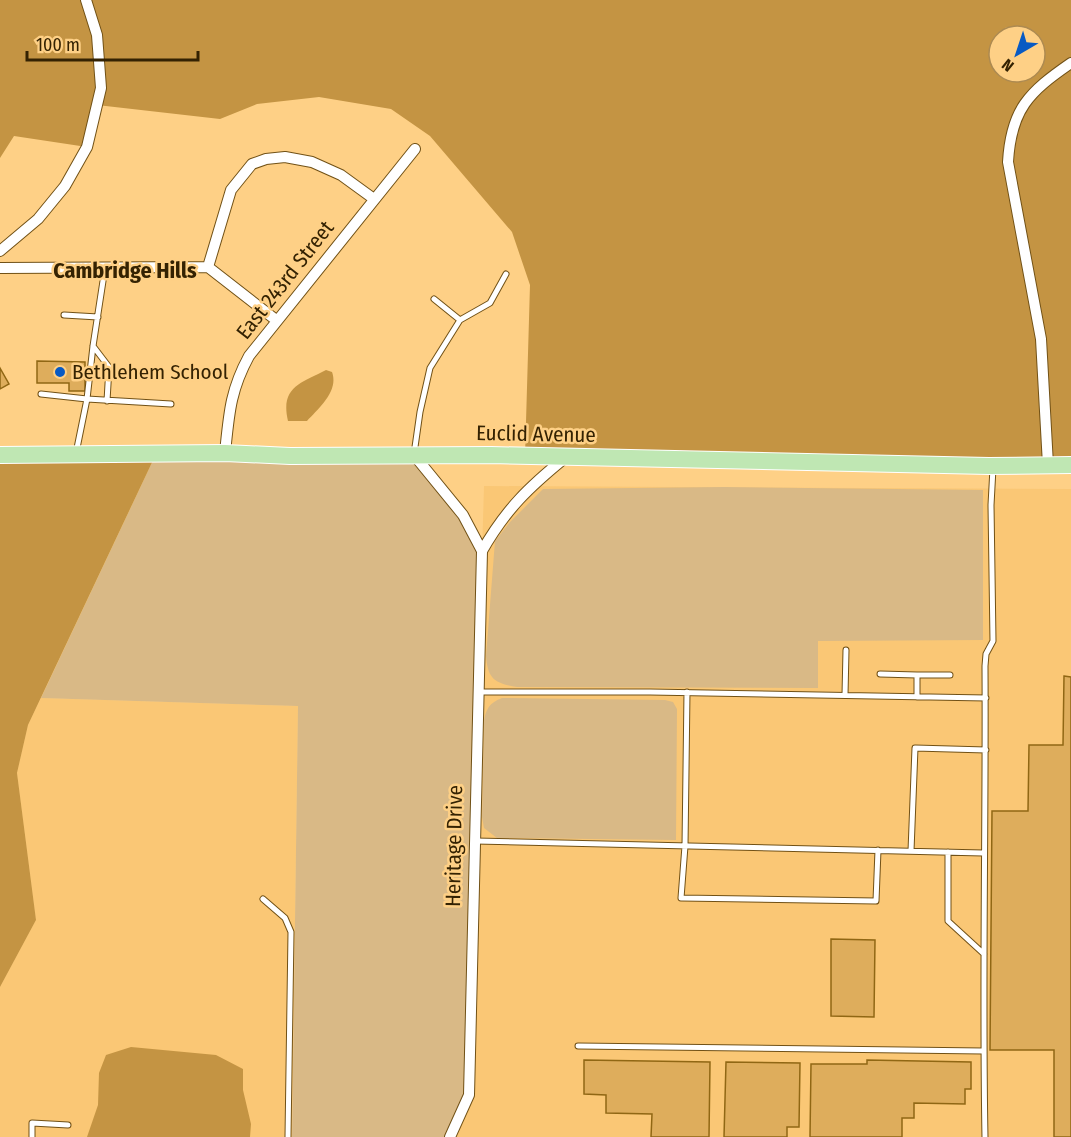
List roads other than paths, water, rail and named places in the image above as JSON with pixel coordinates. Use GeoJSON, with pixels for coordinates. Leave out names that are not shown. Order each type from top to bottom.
{"type":"FeatureCollection","features":[{"type":"Feature","properties":{"kind":"main road","name":"Euclid Avenue"},"geometry":{"type":"LineString","coordinates":[[0,455],[225,453],[290,456],[566,457],[993,466],[1071,465]]}},
{"type":"Feature","properties":{"kind":"street"},"geometry":{"type":"LineString","coordinates":[[0,251],[38,219],[65,186],[87,147],[101,88],[97,35],[86,0]]}},
{"type":"Feature","properties":{"kind":"street"},"geometry":{"type":"LineString","coordinates":[[1048,465],[1041,339],[1008,162],[1010,137],[1018,114],[1033,93],[1071,63]]}},
{"type":"Feature","properties":{"kind":"street","name":"East 243rd Street"},"geometry":{"type":"LineString","coordinates":[[225,453],[230,403],[237,378],[249,356],[415,148]]}},
{"type":"Feature","properties":{"kind":"street"},"geometry":{"type":"LineString","coordinates":[[208,267],[231,190],[252,164],[266,159],[285,157],[312,162],[341,174],[374,199]]}},
{"type":"Feature","properties":{"kind":"street"},"geometry":{"type":"LineString","coordinates":[[0,267],[208,267],[276,320]]}},
{"type":"Feature","properties":{"kind":"street","name":"Heritage Drive"},"geometry":{"type":"LineString","coordinates":[[414,456],[463,515],[482,551]]}},
{"type":"Feature","properties":{"kind":"street","name":"Heritage Drive"},"geometry":{"type":"LineString","coordinates":[[450,1137],[469,1095],[482,551],[498,524],[531,485],[566,457]]}},
{"type":"Feature","properties":{"kind":"lane"},"geometry":{"type":"LineString","coordinates":[[75,454],[87,399],[105,266]]}},
{"type":"Feature","properties":{"kind":"lane"},"geometry":{"type":"LineString","coordinates":[[414,456],[420,412],[430,368],[460,320],[490,303],[506,274]]}},
{"type":"Feature","properties":{"kind":"lane"},"geometry":{"type":"LineString","coordinates":[[434,299],[460,320]]}},
{"type":"Feature","properties":{"kind":"lane"},"geometry":{"type":"LineString","coordinates":[[63,315],[98,317]]}},
{"type":"Feature","properties":{"kind":"lane"},"geometry":{"type":"LineString","coordinates":[[93,346],[109,367],[107,400]]}},
{"type":"Feature","properties":{"kind":"lane"},"geometry":{"type":"LineString","coordinates":[[41,394],[171,404]]}},
{"type":"Feature","properties":{"kind":"lane"},"geometry":{"type":"LineString","coordinates":[[985,1137],[983,853],[986,654],[993,641],[991,505],[993,466]]}},
{"type":"Feature","properties":{"kind":"lane"},"geometry":{"type":"LineString","coordinates":[[845,695],[846,650]]}},
{"type":"Feature","properties":{"kind":"lane"},"geometry":{"type":"LineString","coordinates":[[880,674],[950,675]]}},
{"type":"Feature","properties":{"kind":"lane"},"geometry":{"type":"LineString","coordinates":[[917,675],[917,697]]}},
{"type":"Feature","properties":{"kind":"lane"},"geometry":{"type":"LineString","coordinates":[[477,692],[687,692],[986,698]]}},
{"type":"Feature","properties":{"kind":"lane"},"geometry":{"type":"LineString","coordinates":[[687,692],[685,846],[681,898],[876,901],[878,850]]}},
{"type":"Feature","properties":{"kind":"lane"},"geometry":{"type":"LineString","coordinates":[[911,850],[915,748],[986,750]]}},
{"type":"Feature","properties":{"kind":"lane"},"geometry":{"type":"LineString","coordinates":[[474,841],[983,853]]}},
{"type":"Feature","properties":{"kind":"lane"},"geometry":{"type":"LineString","coordinates":[[948,852],[948,921],[984,954]]}},
{"type":"Feature","properties":{"kind":"lane"},"geometry":{"type":"LineString","coordinates":[[263,899],[285,918],[291,932],[288,1137]]}},
{"type":"Feature","properties":{"kind":"lane"},"geometry":{"type":"LineString","coordinates":[[578,1046],[983,1051]]}},
{"type":"Feature","properties":{"kind":"lane"},"geometry":{"type":"LineString","coordinates":[[32,1137],[32,1124],[69,1125]]}},
{"type":"Feature","properties":{"kind":"place","name":"Bethlehem School"},"geometry":{"type":"Point","coordinates":[60,372]}},
{"type":"Feature","properties":{"kind":"district","name":"Cambridge Hills"},"geometry":{"type":"Point","coordinates":[125,270]}}]}
